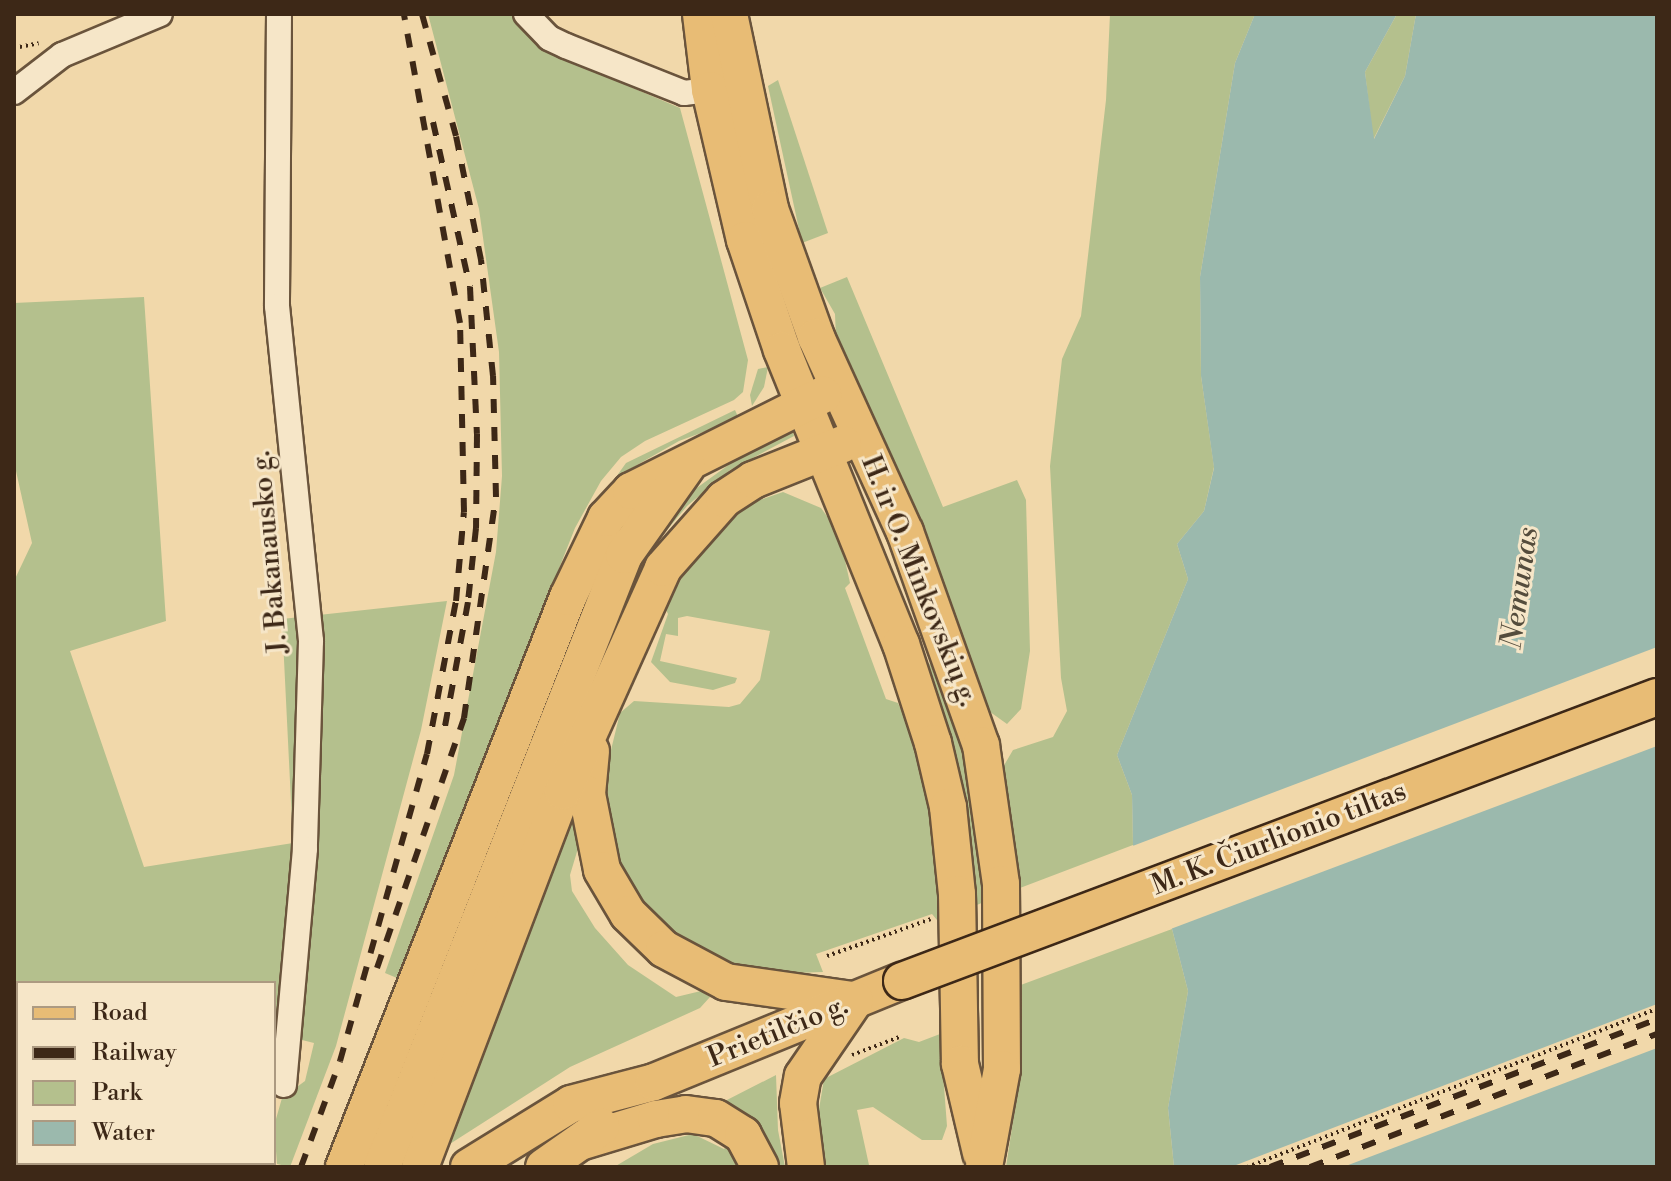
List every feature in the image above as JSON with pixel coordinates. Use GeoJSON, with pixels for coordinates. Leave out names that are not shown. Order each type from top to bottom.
{"type":"FeatureCollection","features":[{"type":"Feature","properties":{"kind":"main road","name":"H. ir O. Minkovskių g."},"geometry":{"type":"LineString","coordinates":[[701,14],[710,90],[745,240],[803,402],[901,644],[933,743],[957,894],[960,1064],[984,1167]]}},
{"type":"Feature","properties":{"kind":"main road","name":"H. ir O. Minkovskių g."},"geometry":{"type":"LineString","coordinates":[[729,14],[770,209],[839,388],[905,532],[967,697],[993,805],[1001,884],[1002,1069],[984,1167]]}},
{"type":"Feature","properties":{"kind":"main road"},"geometry":{"type":"LineString","coordinates":[[344,1167],[590,547],[631,491],[803,402],[839,388]]}},
{"type":"Feature","properties":{"kind":"main road"},"geometry":{"type":"LineString","coordinates":[[420,1167],[594,719],[635,621],[663,568],[693,528],[753,480],[861,436]]}},
{"type":"Feature","properties":{"kind":"main road"},"geometry":{"type":"LineString","coordinates":[[382,1167],[624,555],[690,461]]}},
{"type":"Feature","properties":{"kind":"main road","name":"M. K. Čiurlionio tiltas"},"geometry":{"type":"LineString","coordinates":[[902,981],[1657,697]]}},
{"type":"Feature","properties":{"kind":"main road"},"geometry":{"type":"LineString","coordinates":[[594,719],[589,813],[602,870],[628,914],[664,949],[726,982],[855,1000],[803,1076],[798,1103],[806,1167]]}},
{"type":"Feature","properties":{"kind":"main road","name":"Prietilčio g."},"geometry":{"type":"LineString","coordinates":[[481,1158],[571,1104],[654,1082],[902,981]]}},
{"type":"Feature","properties":{"kind":"main road","name":"Prietilčio g."},"geometry":{"type":"LineString","coordinates":[[544,1167],[583,1141],[654,1082]]}},
{"type":"Feature","properties":{"kind":"main road"},"geometry":{"type":"LineString","coordinates":[[583,1141],[671,1117],[716,1118],[743,1135],[760,1167]]}},
{"type":"Feature","properties":{"kind":"street"},"geometry":{"type":"LineString","coordinates":[[14,92],[62,55],[160,14]]}},
{"type":"Feature","properties":{"kind":"street","name":"J. Bakanausko g."},"geometry":{"type":"LineString","coordinates":[[279,14],[277,306],[311,641],[305,849],[284,1085]]}},
{"type":"Feature","properties":{"kind":"street"},"geometry":{"type":"LineString","coordinates":[[526,14],[549,38],[566,46],[684,93],[710,90]]}},
{"type":"Feature","properties":{"kind":"path"},"geometry":{"type":"LineString","coordinates":[[827,956],[931,919]]}},
{"type":"Feature","properties":{"kind":"path"},"geometry":{"type":"LineString","coordinates":[[1247,1167],[1657,1009]]}},
{"type":"Feature","properties":{"kind":"path"},"geometry":{"type":"LineString","coordinates":[[849,1056],[902,1036]]}},
{"type":"Feature","properties":{"kind":"green space"},"geometry":{"type":"Polygon","coordinates":[[[428,14],[511,14],[539,48],[680,108],[748,360],[743,392],[734,400],[645,441],[621,457],[601,481],[575,528],[397,978],[385,973],[454,775],[496,552],[502,476],[499,352],[479,209],[428,14]]]}},
{"type":"Feature","properties":{"kind":"green space"},"geometry":{"type":"Polygon","coordinates":[[[1110,14],[1255,14],[1235,63],[1200,277],[1201,376],[1214,467],[1204,511],[1177,544],[1188,579],[1117,755],[1132,795],[1133,845],[1015,890],[999,774],[1013,750],[1053,737],[1067,711],[1061,678],[1050,466],[1062,359],[1081,316],[1106,100],[1110,14]]]}},
{"type":"Feature","properties":{"kind":"green space"},"geometry":{"type":"Polygon","coordinates":[[[1397,14],[1416,14],[1405,76],[1373,140],[1365,72],[1397,14]]]}},
{"type":"Feature","properties":{"kind":"green space"},"geometry":{"type":"Polygon","coordinates":[[[778,80],[828,233],[802,243],[768,86],[778,80]]]}},
{"type":"Feature","properties":{"kind":"green space"},"geometry":{"type":"Polygon","coordinates":[[[847,277],[943,507],[1017,480],[1026,500],[1030,651],[1021,709],[1007,724],[986,709],[969,653],[836,338],[835,314],[820,288],[847,277]]]}},
{"type":"Feature","properties":{"kind":"green space"},"geometry":{"type":"Polygon","coordinates":[[[144,297],[166,621],[70,651],[144,867],[293,843],[282,619],[447,601],[421,730],[336,1046],[290,1167],[277,1164],[276,1119],[282,1098],[305,1081],[314,1043],[276,1034],[276,981],[16,981],[16,1165],[261,1167],[14,1167],[14,581],[32,543],[14,462],[14,303],[144,297]]]}},
{"type":"Feature","properties":{"kind":"green space"},"geometry":{"type":"Polygon","coordinates":[[[768,367],[764,387],[752,406],[750,395],[758,369],[768,367]]]}},
{"type":"Feature","properties":{"kind":"green space"},"geometry":{"type":"Polygon","coordinates":[[[735,410],[739,419],[679,441],[623,473],[594,508],[626,463],[735,410]]]}},
{"type":"Feature","properties":{"kind":"green space"},"geometry":{"type":"Polygon","coordinates":[[[792,428],[794,436],[730,470],[687,506],[652,548],[634,581],[406,1167],[397,1167],[621,587],[687,495],[752,448],[792,428]]]}},
{"type":"Feature","properties":{"kind":"green space"},"geometry":{"type":"Polygon","coordinates":[[[783,492],[821,508],[839,533],[850,583],[845,588],[886,699],[898,703],[920,753],[944,918],[937,920],[932,914],[816,954],[823,972],[766,974],[704,959],[649,915],[617,868],[602,787],[620,713],[634,701],[729,707],[740,704],[760,680],[770,631],[687,616],[678,618],[678,636],[666,634],[660,661],[737,678],[735,683],[713,690],[670,682],[651,662],[668,614],[664,606],[696,555],[726,521],[754,502],[783,492]]]}},
{"type":"Feature","properties":{"kind":"green space"},"geometry":{"type":"Polygon","coordinates":[[[930,663],[966,758],[981,836],[984,902],[972,907],[927,668],[930,663]]]}},
{"type":"Feature","properties":{"kind":"green space"},"geometry":{"type":"Polygon","coordinates":[[[572,805],[579,845],[570,875],[572,891],[595,928],[628,965],[676,997],[701,991],[710,997],[700,1008],[570,1067],[442,1149],[572,805]]]}},
{"type":"Feature","properties":{"kind":"green space"},"geometry":{"type":"Polygon","coordinates":[[[1172,929],[1188,991],[1168,1108],[1174,1167],[1006,1167],[1017,1095],[1015,987],[1172,929]]]}},
{"type":"Feature","properties":{"kind":"green space"},"geometry":{"type":"Polygon","coordinates":[[[940,1034],[947,1126],[942,1140],[922,1140],[873,1107],[857,1110],[869,1165],[877,1167],[823,1167],[814,1111],[819,1109],[824,1079],[904,1038],[919,1042],[940,1034]]]}},
{"type":"Feature","properties":{"kind":"green space"},"geometry":{"type":"Polygon","coordinates":[[[776,1075],[778,1130],[785,1167],[774,1167],[767,1140],[723,1102],[776,1075]]]}},
{"type":"Feature","properties":{"kind":"green space"},"geometry":{"type":"Polygon","coordinates":[[[693,1134],[724,1149],[728,1144],[742,1167],[614,1167],[653,1144],[693,1134]]]}},
{"type":"Feature","properties":{"kind":"water","name":"Nemunas"},"geometry":{"type":"Polygon","coordinates":[[[1255,14],[1397,14],[1365,72],[1374,139],[1405,76],[1416,14],[1657,14],[1657,1167],[1174,1167],[1168,1108],[1188,991],[1172,929],[1133,845],[1132,795],[1117,755],[1188,579],[1177,544],[1204,511],[1214,468],[1201,376],[1200,277],[1235,63],[1255,14]]]}},
{"type":"Feature","properties":{"kind":"pier"},"geometry":{"type":"Polygon","coordinates":[[[1657,647],[1657,746],[1168,930],[1130,847],[1657,647]]]}},
{"type":"Feature","properties":{"kind":"pier"},"geometry":{"type":"Polygon","coordinates":[[[1657,1004],[1657,1048],[1343,1167],[1231,1167],[1657,1004]]]}},
{"type":"Feature","properties":{"kind":"railway"},"geometry":{"type":"LineString","coordinates":[[301,1167],[340,1061],[427,754],[456,601],[464,512],[460,323],[404,14]]}},
{"type":"Feature","properties":{"kind":"railway"},"geometry":{"type":"LineString","coordinates":[[377,968],[464,718],[496,497],[493,376],[481,260],[456,136],[422,14]]}},
{"type":"Feature","properties":{"kind":"railway"},"geometry":{"type":"LineString","coordinates":[[433,122],[470,287],[477,434],[476,528],[468,602],[444,731]]}},
{"type":"Feature","properties":{"kind":"railway"},"geometry":{"type":"LineString","coordinates":[[1270,1167],[1657,1019]]}},
{"type":"Feature","properties":{"kind":"railway"},"geometry":{"type":"LineString","coordinates":[[1310,1167],[1657,1034]]}}]}
